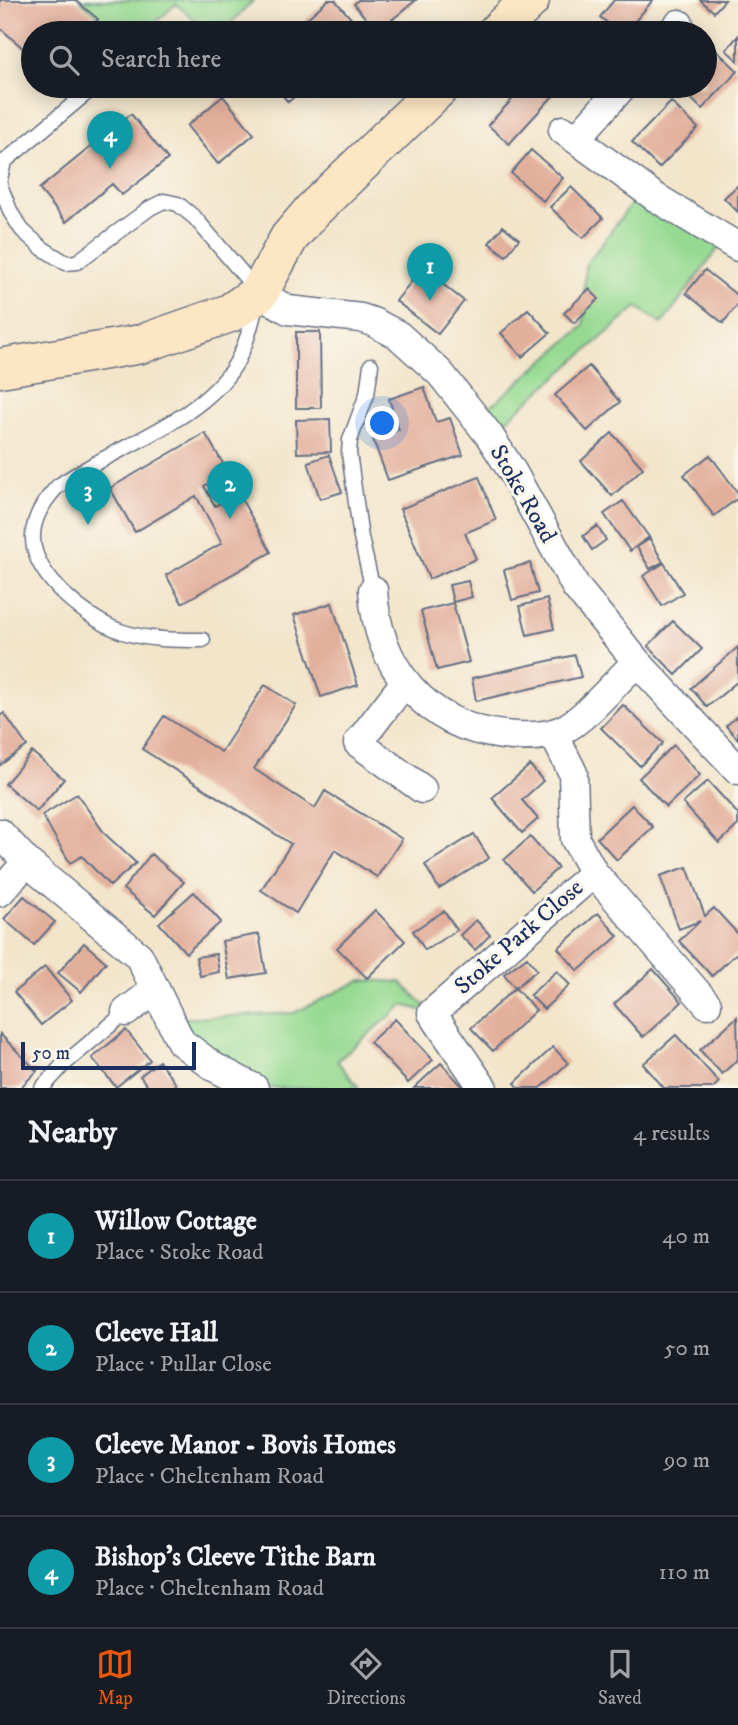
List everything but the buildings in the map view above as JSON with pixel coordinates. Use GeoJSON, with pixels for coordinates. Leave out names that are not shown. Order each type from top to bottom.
{"type":"FeatureCollection","features":[{"type":"Feature","properties":{"kind":"street"},"geometry":{"type":"LineString","coordinates":[[508,21],[530,0]]}},
{"type":"Feature","properties":{"kind":"street"},"geometry":{"type":"LineString","coordinates":[[0,368],[141,344],[230,313],[259,293],[289,238],[312,211],[429,98]]}},
{"type":"Feature","properties":{"kind":"street"},"geometry":{"type":"LineString","coordinates":[[610,98],[569,134],[655,197],[738,247]]}},
{"type":"Feature","properties":{"kind":"street","name":"Stoke Road"},"geometry":{"type":"LineString","coordinates":[[259,293],[288,310],[361,318],[373,322],[397,335],[440,373],[477,418],[507,462],[576,587],[637,662],[738,770]]}},
{"type":"Feature","properties":{"kind":"street"},"geometry":{"type":"LineString","coordinates":[[373,590],[374,609],[384,648],[405,682],[435,710],[472,729],[512,736],[563,730],[582,716],[637,662]]}},
{"type":"Feature","properties":{"kind":"street"},"geometry":{"type":"LineString","coordinates":[[405,682],[358,743],[422,789]]}},
{"type":"Feature","properties":{"kind":"street","name":"Stoke Park Close"},"geometry":{"type":"LineString","coordinates":[[483,1088],[432,1013],[594,873],[575,839],[573,773],[553,733]]}},
{"type":"Feature","properties":{"kind":"street"},"geometry":{"type":"LineString","coordinates":[[0,833],[27,862],[139,956],[181,1042],[214,1067],[254,1088]]}},
{"type":"Feature","properties":{"kind":"street"},"geometry":{"type":"LineString","coordinates":[[0,892],[27,862]]}},
{"type":"Feature","properties":{"kind":"street"},"geometry":{"type":"LineString","coordinates":[[594,873],[707,1004]]}},
{"type":"Feature","properties":{"kind":"street"},"geometry":{"type":"LineString","coordinates":[[126,1012],[155,990]]}},
{"type":"Feature","properties":{"kind":"lane"},"geometry":{"type":"LineString","coordinates":[[0,179],[4,162],[81,98]]}},
{"type":"Feature","properties":{"kind":"lane"},"geometry":{"type":"LineString","coordinates":[[0,185],[11,213],[22,230],[42,248],[65,263],[77,262],[150,208],[164,201],[178,204],[195,218],[259,293],[240,354],[230,372],[217,386],[185,413],[57,487],[45,502],[34,528],[33,542],[37,558],[70,600],[95,620],[135,635],[203,640]]}},
{"type":"Feature","properties":{"kind":"lane"},"geometry":{"type":"LineString","coordinates":[[371,365],[367,394],[350,440],[349,453],[361,538],[373,590]]}},
{"type":"Feature","properties":{"kind":"lane"},"geometry":{"type":"LineString","coordinates":[[42,1088],[63,1065],[126,1012]]}},
{"type":"Feature","properties":{"kind":"green space"},"geometry":{"type":"Polygon","coordinates":[[[80,0],[254,0],[233,21],[196,21],[176,4],[157,21],[104,21],[80,0]]]}},
{"type":"Feature","properties":{"kind":"green space"},"geometry":{"type":"Polygon","coordinates":[[[643,188],[725,239],[662,324],[637,307],[489,435],[477,418],[584,326],[585,266],[643,188]]]}},
{"type":"Feature","properties":{"kind":"green space"},"geometry":{"type":"Polygon","coordinates":[[[361,980],[401,982],[432,1013],[403,1005],[337,1061],[359,1088],[254,1088],[169,1019],[294,1013],[361,980]]]}},
{"type":"Feature","properties":{"kind":"place","name":"Bishop's Cleeve Tithe Barn"},"geometry":{"type":"Point","coordinates":[110,169]}},
{"type":"Feature","properties":{"kind":"place","name":"Willow Cottage"},"geometry":{"type":"Point","coordinates":[430,301]}},
{"type":"Feature","properties":{"kind":"place","name":"Cleeve Hall"},"geometry":{"type":"Point","coordinates":[230,519]}},
{"type":"Feature","properties":{"kind":"place","name":"Cleeve Manor - Bovis Homes"},"geometry":{"type":"Point","coordinates":[88,525]}}]}
